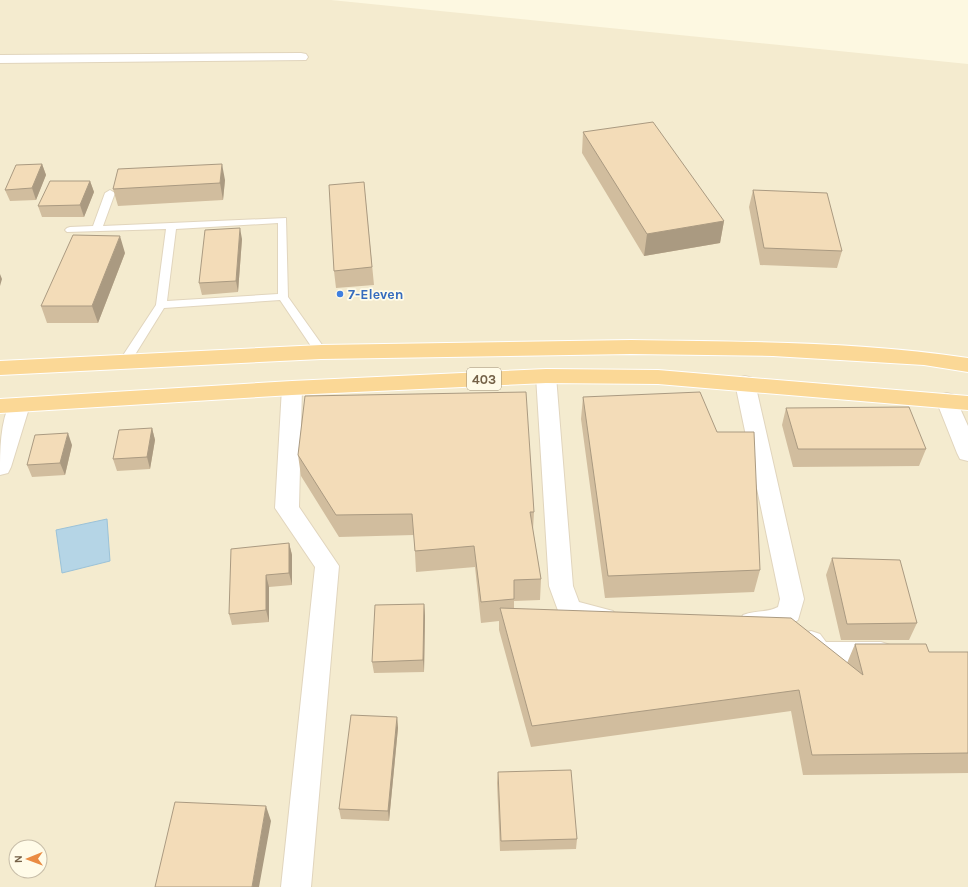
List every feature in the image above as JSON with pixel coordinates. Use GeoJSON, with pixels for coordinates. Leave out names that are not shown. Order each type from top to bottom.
{"type":"FeatureCollection","features":[{"type":"Feature","properties":{"kind":"highway","name":"403"},"geometry":{"type":"LineString","coordinates":[[0,368],[321,352],[631,347],[773,349],[924,358],[968,365]]}},
{"type":"Feature","properties":{"kind":"highway","name":"403"},"geometry":{"type":"LineString","coordinates":[[10,406],[292,388],[546,376],[658,377],[745,383],[958,402]]}},
{"type":"Feature","properties":{"kind":"street"},"geometry":{"type":"LineString","coordinates":[[0,59],[301,57]]}},
{"type":"Feature","properties":{"kind":"street"},"geometry":{"type":"LineString","coordinates":[[546,376],[561,586],[570,609],[595,618],[626,618]]}},
{"type":"Feature","properties":{"kind":"street"},"geometry":{"type":"LineString","coordinates":[[745,383],[792,598],[789,613],[819,653],[905,653]]}},
{"type":"Feature","properties":{"kind":"street"},"geometry":{"type":"LineString","coordinates":[[292,388],[287,508],[327,566],[296,887]]}},
{"type":"Feature","properties":{"kind":"street"},"geometry":{"type":"LineString","coordinates":[[958,402],[968,453]]}},
{"type":"Feature","properties":{"kind":"street"},"geometry":{"type":"LineString","coordinates":[[0,467],[10,406]]}},
{"type":"Feature","properties":{"kind":"street"},"geometry":{"type":"LineString","coordinates":[[734,621],[773,622],[789,613]]}},
{"type":"Feature","properties":{"kind":"lane"},"geometry":{"type":"LineString","coordinates":[[98,229],[110,193]]}},
{"type":"Feature","properties":{"kind":"lane"},"geometry":{"type":"LineString","coordinates":[[70,230],[283,220],[283,297],[321,352]]}},
{"type":"Feature","properties":{"kind":"lane"},"geometry":{"type":"LineString","coordinates":[[124,363],[161,305],[171,226]]}},
{"type":"Feature","properties":{"kind":"lane"},"geometry":{"type":"LineString","coordinates":[[161,305],[283,297]]}},
{"type":"Feature","properties":{"kind":"shaded area"},"geometry":{"type":"Polygon","coordinates":[[[0,0],[331,0],[968,64],[968,887],[0,887],[0,0]]]}},
{"type":"Feature","properties":{"kind":"water"},"geometry":{"type":"Polygon","coordinates":[[[107,519],[110,561],[62,573],[56,530],[107,519]]]}},
{"type":"Feature","properties":{"kind":"building"},"geometry":{"type":"Polygon","coordinates":[[[653,122],[724,221],[647,234],[583,132],[653,122]]]}},
{"type":"Feature","properties":{"kind":"building"},"geometry":{"type":"Polygon","coordinates":[[[42,164],[32,188],[5,190],[16,165],[42,164]]]}},
{"type":"Feature","properties":{"kind":"building"},"geometry":{"type":"Polygon","coordinates":[[[222,164],[220,183],[113,189],[118,169],[222,164]]]}},
{"type":"Feature","properties":{"kind":"building"},"geometry":{"type":"Polygon","coordinates":[[[50,181],[90,181],[80,205],[38,206],[50,181]]]}},
{"type":"Feature","properties":{"kind":"building"},"geometry":{"type":"Polygon","coordinates":[[[364,182],[372,267],[334,271],[329,185],[364,182]]]}},
{"type":"Feature","properties":{"kind":"building"},"geometry":{"type":"Polygon","coordinates":[[[753,190],[827,193],[842,251],[764,248],[753,190]]]}},
{"type":"Feature","properties":{"kind":"building"},"geometry":{"type":"Polygon","coordinates":[[[240,228],[236,281],[199,283],[205,230],[240,228]]]}},
{"type":"Feature","properties":{"kind":"building"},"geometry":{"type":"Polygon","coordinates":[[[73,235],[120,236],[92,306],[41,306],[73,235]]]}},
{"type":"Feature","properties":{"kind":"building"},"geometry":{"type":"Polygon","coordinates":[[[526,392],[534,512],[530,512],[541,579],[514,580],[514,599],[481,602],[474,546],[415,551],[412,514],[336,515],[298,455],[305,396],[526,392]]]}},
{"type":"Feature","properties":{"kind":"building"},"geometry":{"type":"Polygon","coordinates":[[[700,392],[717,432],[754,432],[760,570],[608,576],[583,397],[700,392]]]}},
{"type":"Feature","properties":{"kind":"building"},"geometry":{"type":"Polygon","coordinates":[[[909,407],[926,449],[798,449],[786,408],[909,407]]]}},
{"type":"Feature","properties":{"kind":"building"},"geometry":{"type":"Polygon","coordinates":[[[152,428],[147,457],[113,459],[119,430],[152,428]]]}},
{"type":"Feature","properties":{"kind":"building"},"geometry":{"type":"Polygon","coordinates":[[[68,433],[60,463],[27,465],[35,435],[68,433]]]}},
{"type":"Feature","properties":{"kind":"building"},"geometry":{"type":"Polygon","coordinates":[[[289,543],[289,573],[266,575],[266,610],[229,614],[231,549],[289,543]]]}},
{"type":"Feature","properties":{"kind":"building"},"geometry":{"type":"Polygon","coordinates":[[[832,558],[900,560],[917,623],[847,624],[832,558]]]}},
{"type":"Feature","properties":{"kind":"building"},"geometry":{"type":"Polygon","coordinates":[[[424,604],[423,660],[372,662],[375,605],[424,604]]]}},
{"type":"Feature","properties":{"kind":"building"},"geometry":{"type":"Polygon","coordinates":[[[500,608],[791,618],[863,675],[855,644],[926,644],[929,652],[968,652],[968,753],[812,755],[799,690],[532,726],[500,608]]]}},
{"type":"Feature","properties":{"kind":"building"},"geometry":{"type":"Polygon","coordinates":[[[351,715],[397,717],[388,811],[339,809],[351,715]]]}},
{"type":"Feature","properties":{"kind":"building"},"geometry":{"type":"Polygon","coordinates":[[[571,770],[577,839],[501,841],[498,772],[571,770]]]}},
{"type":"Feature","properties":{"kind":"building"},"geometry":{"type":"Polygon","coordinates":[[[175,802],[266,806],[252,887],[155,887],[175,802]]]}},
{"type":"Feature","properties":{"kind":"place","name":"7-Eleven"},"geometry":{"type":"Point","coordinates":[340,294]}}]}
